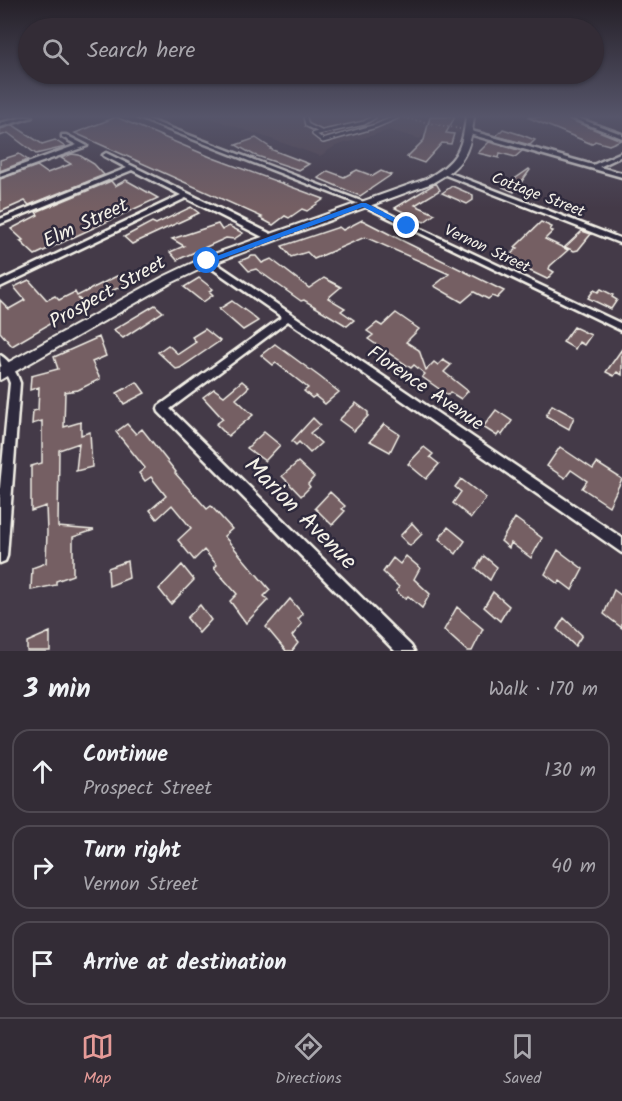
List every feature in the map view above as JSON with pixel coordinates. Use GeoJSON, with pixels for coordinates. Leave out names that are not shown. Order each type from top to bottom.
{"type":"FeatureCollection","features":[{"type":"Feature","properties":{"kind":"street"},"geometry":{"type":"LineString","coordinates":[[0,175],[80,147]]}},
{"type":"Feature","properties":{"kind":"street","name":"Vernon Street"},"geometry":{"type":"LineString","coordinates":[[218,147],[364,204],[622,328]]}},
{"type":"Feature","properties":{"kind":"street","name":"Prospect Street"},"geometry":{"type":"LineString","coordinates":[[4,372],[167,280],[207,261],[445,173],[457,163],[466,147]]}},
{"type":"Feature","properties":{"kind":"street"},"geometry":{"type":"LineString","coordinates":[[526,147],[622,175]]}},
{"type":"Feature","properties":{"kind":"street"},"geometry":{"type":"LineString","coordinates":[[594,167],[622,154]]}},
{"type":"Feature","properties":{"kind":"street"},"geometry":{"type":"LineString","coordinates":[[106,155],[270,237]]}},
{"type":"Feature","properties":{"kind":"street"},"geometry":{"type":"LineString","coordinates":[[0,222],[132,168]]}},
{"type":"Feature","properties":{"kind":"street","name":"Cottage Street"},"geometry":{"type":"LineString","coordinates":[[445,173],[622,242]]}},
{"type":"Feature","properties":{"kind":"street","name":"Elm Street"},"geometry":{"type":"LineString","coordinates":[[0,284],[186,195]]}},
{"type":"Feature","properties":{"kind":"street","name":"Florence Avenue"},"geometry":{"type":"LineString","coordinates":[[207,261],[622,546]]}},
{"type":"Feature","properties":{"kind":"street","name":"Marion Avenue"},"geometry":{"type":"LineString","coordinates":[[288,317],[163,409],[406,651]]}},
{"type":"Feature","properties":{"kind":"street"},"geometry":{"type":"LineString","coordinates":[[0,359],[4,372],[13,376],[15,391],[0,556]]}},
{"type":"Feature","properties":{"kind":"shaded area"},"geometry":{"type":"Polygon","coordinates":[[[295,147],[333,147],[320,156],[295,147]]]}},
{"type":"Feature","properties":{"kind":"building"},"geometry":{"type":"Polygon","coordinates":[[[27,147],[63,147],[36,154],[27,147]]]}},
{"type":"Feature","properties":{"kind":"building"},"geometry":{"type":"Polygon","coordinates":[[[107,147],[188,147],[324,199],[307,211],[302,209],[289,218],[285,216],[273,225],[260,218],[262,217],[107,147]]]}},
{"type":"Feature","properties":{"kind":"building"},"geometry":{"type":"Polygon","coordinates":[[[240,147],[270,147],[309,164],[299,170],[254,155],[240,147]]]}},
{"type":"Feature","properties":{"kind":"building"},"geometry":{"type":"Polygon","coordinates":[[[417,147],[438,147],[424,163],[407,157],[417,147]]]}},
{"type":"Feature","properties":{"kind":"building"},"geometry":{"type":"Polygon","coordinates":[[[484,147],[509,147],[522,151],[515,157],[500,153],[499,158],[478,153],[484,147]]]}},
{"type":"Feature","properties":{"kind":"building"},"geometry":{"type":"Polygon","coordinates":[[[19,154],[28,160],[0,171],[0,160],[19,154]]]}},
{"type":"Feature","properties":{"kind":"building"},"geometry":{"type":"Polygon","coordinates":[[[72,154],[79,155],[94,164],[104,175],[29,205],[25,201],[0,212],[0,179],[37,166],[47,173],[71,164],[61,158],[72,154]]]}},
{"type":"Feature","properties":{"kind":"building"},"geometry":{"type":"Polygon","coordinates":[[[529,169],[514,192],[503,187],[529,169]]]}},
{"type":"Feature","properties":{"kind":"building"},"geometry":{"type":"Polygon","coordinates":[[[357,170],[373,176],[381,171],[391,175],[360,196],[318,178],[328,171],[344,177],[357,170]]]}},
{"type":"Feature","properties":{"kind":"building"},"geometry":{"type":"Polygon","coordinates":[[[126,180],[158,198],[35,255],[11,229],[38,215],[36,212],[111,181],[115,186],[126,180]]]}},
{"type":"Feature","properties":{"kind":"building"},"geometry":{"type":"Polygon","coordinates":[[[436,183],[440,190],[415,205],[435,214],[424,222],[395,208],[436,183]]]}},
{"type":"Feature","properties":{"kind":"building"},"geometry":{"type":"Polygon","coordinates":[[[452,186],[473,195],[473,200],[467,204],[442,193],[452,186]]]}},
{"type":"Feature","properties":{"kind":"building"},"geometry":{"type":"Polygon","coordinates":[[[191,207],[199,213],[132,244],[124,237],[152,222],[156,224],[191,207]]]}},
{"type":"Feature","properties":{"kind":"building"},"geometry":{"type":"Polygon","coordinates":[[[362,220],[504,291],[497,298],[492,296],[488,299],[474,292],[462,302],[434,286],[449,274],[365,237],[314,259],[307,252],[291,257],[282,246],[339,227],[343,230],[362,220]]]}},
{"type":"Feature","properties":{"kind":"building"},"geometry":{"type":"Polygon","coordinates":[[[541,222],[552,227],[550,230],[553,231],[545,239],[568,250],[550,266],[549,269],[554,272],[547,279],[505,259],[541,222]]]}},
{"type":"Feature","properties":{"kind":"building"},"geometry":{"type":"Polygon","coordinates":[[[218,224],[222,230],[229,226],[243,233],[234,239],[226,238],[177,260],[170,252],[184,246],[172,239],[218,224]]]}},
{"type":"Feature","properties":{"kind":"building"},"geometry":{"type":"Polygon","coordinates":[[[582,231],[591,234],[578,250],[574,251],[565,247],[582,231]]]}},
{"type":"Feature","properties":{"kind":"building"},"geometry":{"type":"Polygon","coordinates":[[[256,256],[262,263],[271,259],[309,288],[324,278],[341,287],[328,298],[345,308],[341,311],[354,320],[347,326],[304,300],[301,301],[256,269],[249,271],[240,261],[256,256]]]}},
{"type":"Feature","properties":{"kind":"building"},"geometry":{"type":"Polygon","coordinates":[[[117,276],[126,284],[85,304],[78,298],[82,305],[12,346],[0,332],[0,300],[9,309],[25,300],[14,287],[29,280],[47,300],[55,296],[59,300],[75,292],[77,296],[117,276]]]}},
{"type":"Feature","properties":{"kind":"building"},"geometry":{"type":"Polygon","coordinates":[[[199,278],[213,289],[209,291],[213,295],[203,302],[184,287],[199,278]]]}},
{"type":"Feature","properties":{"kind":"building"},"geometry":{"type":"Polygon","coordinates":[[[601,289],[613,295],[612,297],[617,300],[611,309],[588,298],[594,290],[598,292],[601,289]]]}},
{"type":"Feature","properties":{"kind":"building"},"geometry":{"type":"Polygon","coordinates":[[[232,301],[258,321],[243,330],[219,309],[232,301]]]}},
{"type":"Feature","properties":{"kind":"building"},"geometry":{"type":"Polygon","coordinates":[[[155,305],[163,312],[123,338],[113,330],[155,305]]]}},
{"type":"Feature","properties":{"kind":"building"},"geometry":{"type":"Polygon","coordinates":[[[396,313],[419,329],[406,342],[419,350],[426,370],[434,362],[438,365],[443,360],[451,365],[444,372],[468,391],[461,399],[450,392],[448,395],[422,377],[425,374],[414,365],[411,368],[368,339],[373,335],[367,331],[377,323],[382,326],[396,313]]]}},
{"type":"Feature","properties":{"kind":"building"},"geometry":{"type":"Polygon","coordinates":[[[574,327],[591,335],[584,345],[579,342],[575,349],[563,342],[574,327]]]}},
{"type":"Feature","properties":{"kind":"building"},"geometry":{"type":"Polygon","coordinates":[[[205,329],[220,341],[180,368],[176,369],[158,352],[168,345],[178,354],[196,342],[192,337],[205,329]]]}},
{"type":"Feature","properties":{"kind":"building"},"geometry":{"type":"Polygon","coordinates":[[[99,337],[106,356],[92,362],[100,379],[78,390],[65,392],[64,427],[81,422],[81,435],[90,432],[92,467],[76,471],[79,443],[59,450],[58,527],[94,530],[73,537],[73,575],[56,581],[56,585],[31,590],[32,568],[46,563],[47,532],[46,506],[31,511],[31,466],[42,463],[42,421],[32,424],[33,411],[38,410],[39,387],[30,390],[31,376],[58,369],[54,357],[99,337]]]}},
{"type":"Feature","properties":{"kind":"building"},"geometry":{"type":"Polygon","coordinates":[[[275,344],[339,392],[325,404],[315,396],[312,398],[304,391],[308,388],[276,363],[273,365],[261,355],[275,344]]]}},
{"type":"Feature","properties":{"kind":"building"},"geometry":{"type":"Polygon","coordinates":[[[622,349],[622,375],[617,372],[614,376],[606,372],[622,349]]]}},
{"type":"Feature","properties":{"kind":"building"},"geometry":{"type":"Polygon","coordinates":[[[242,381],[249,387],[236,399],[253,415],[228,436],[216,424],[223,419],[203,397],[214,389],[224,396],[242,381]]]}},
{"type":"Feature","properties":{"kind":"building"},"geometry":{"type":"Polygon","coordinates":[[[137,382],[145,393],[124,404],[117,393],[137,382]]]}},
{"type":"Feature","properties":{"kind":"building"},"geometry":{"type":"Polygon","coordinates":[[[356,403],[368,412],[368,416],[354,431],[339,420],[356,403]]]}},
{"type":"Feature","properties":{"kind":"building"},"geometry":{"type":"Polygon","coordinates":[[[552,405],[574,417],[569,429],[546,416],[552,405]]]}},
{"type":"Feature","properties":{"kind":"building"},"geometry":{"type":"Polygon","coordinates":[[[496,410],[512,421],[502,435],[499,433],[497,436],[483,427],[496,410]]]}},
{"type":"Feature","properties":{"kind":"building"},"geometry":{"type":"Polygon","coordinates":[[[313,418],[320,425],[310,433],[321,443],[310,453],[299,442],[296,445],[292,441],[313,418]]]}},
{"type":"Feature","properties":{"kind":"building"},"geometry":{"type":"Polygon","coordinates":[[[127,424],[136,434],[142,429],[175,473],[207,509],[211,506],[232,529],[224,536],[270,590],[264,596],[268,600],[246,623],[230,601],[237,594],[214,568],[217,565],[204,550],[194,560],[178,540],[191,528],[172,505],[157,519],[150,510],[166,496],[151,477],[145,481],[139,473],[145,468],[116,432],[127,424]]]}},
{"type":"Feature","properties":{"kind":"building"},"geometry":{"type":"Polygon","coordinates":[[[384,424],[399,434],[390,452],[370,441],[384,424]]]}},
{"type":"Feature","properties":{"kind":"building"},"geometry":{"type":"Polygon","coordinates":[[[264,432],[280,445],[265,461],[247,448],[264,432]]]}},
{"type":"Feature","properties":{"kind":"building"},"geometry":{"type":"Polygon","coordinates":[[[424,447],[433,454],[430,457],[439,464],[426,479],[408,464],[424,447]]]}},
{"type":"Feature","properties":{"kind":"building"},"geometry":{"type":"Polygon","coordinates":[[[560,447],[593,469],[597,463],[622,479],[609,506],[582,488],[587,481],[571,470],[565,478],[547,466],[560,447]]]}},
{"type":"Feature","properties":{"kind":"building"},"geometry":{"type":"Polygon","coordinates":[[[298,462],[314,477],[308,484],[310,487],[301,496],[282,476],[298,462]]]}},
{"type":"Feature","properties":{"kind":"building"},"geometry":{"type":"Polygon","coordinates":[[[461,479],[486,498],[471,518],[453,503],[461,492],[455,487],[461,479]]]}},
{"type":"Feature","properties":{"kind":"building"},"geometry":{"type":"Polygon","coordinates":[[[330,492],[345,506],[342,509],[345,511],[332,525],[315,508],[330,492]]]}},
{"type":"Feature","properties":{"kind":"building"},"geometry":{"type":"Polygon","coordinates":[[[515,518],[542,538],[531,558],[511,543],[509,548],[501,541],[515,518]]]}},
{"type":"Feature","properties":{"kind":"building"},"geometry":{"type":"Polygon","coordinates":[[[412,523],[422,534],[410,546],[400,536],[412,523]]]}},
{"type":"Feature","properties":{"kind":"building"},"geometry":{"type":"Polygon","coordinates":[[[448,527],[465,541],[456,554],[439,539],[448,527]]]}},
{"type":"Feature","properties":{"kind":"building"},"geometry":{"type":"Polygon","coordinates":[[[558,550],[583,569],[572,590],[560,581],[558,584],[545,574],[558,550]]]}},
{"type":"Feature","properties":{"kind":"building"},"geometry":{"type":"Polygon","coordinates":[[[406,556],[420,568],[414,579],[430,594],[422,608],[408,596],[405,599],[396,591],[399,587],[383,572],[393,558],[400,564],[406,556]]]}},
{"type":"Feature","properties":{"kind":"building"},"geometry":{"type":"Polygon","coordinates":[[[484,556],[497,567],[490,580],[476,568],[484,556]]]}},
{"type":"Feature","properties":{"kind":"building"},"geometry":{"type":"Polygon","coordinates":[[[127,561],[129,578],[109,586],[108,568],[127,561]]]}},
{"type":"Feature","properties":{"kind":"building"},"geometry":{"type":"Polygon","coordinates":[[[182,565],[194,580],[171,604],[159,589],[182,565]]]}},
{"type":"Feature","properties":{"kind":"building"},"geometry":{"type":"Polygon","coordinates":[[[614,590],[622,596],[622,628],[604,614],[614,590]]]}},
{"type":"Feature","properties":{"kind":"building"},"geometry":{"type":"Polygon","coordinates":[[[493,592],[509,606],[500,621],[484,607],[493,592]]]}},
{"type":"Feature","properties":{"kind":"building"},"geometry":{"type":"Polygon","coordinates":[[[290,599],[303,614],[298,619],[302,624],[292,636],[298,643],[292,651],[286,651],[266,627],[290,599]]]}},
{"type":"Feature","properties":{"kind":"building"},"geometry":{"type":"Polygon","coordinates":[[[200,605],[211,620],[199,633],[187,618],[200,605]]]}},
{"type":"Feature","properties":{"kind":"building"},"geometry":{"type":"Polygon","coordinates":[[[457,607],[483,629],[472,651],[467,651],[444,630],[457,607]]]}},
{"type":"Feature","properties":{"kind":"building"},"geometry":{"type":"Polygon","coordinates":[[[564,618],[582,635],[575,646],[557,629],[564,618]]]}},
{"type":"Feature","properties":{"kind":"building"},"geometry":{"type":"Polygon","coordinates":[[[50,632],[50,651],[27,651],[27,642],[50,632]]]}},
{"type":"Feature","properties":{"kind":"route"},"geometry":{"type":"LineString","coordinates":[[207,261],[364,204],[407,226]]}}]}
